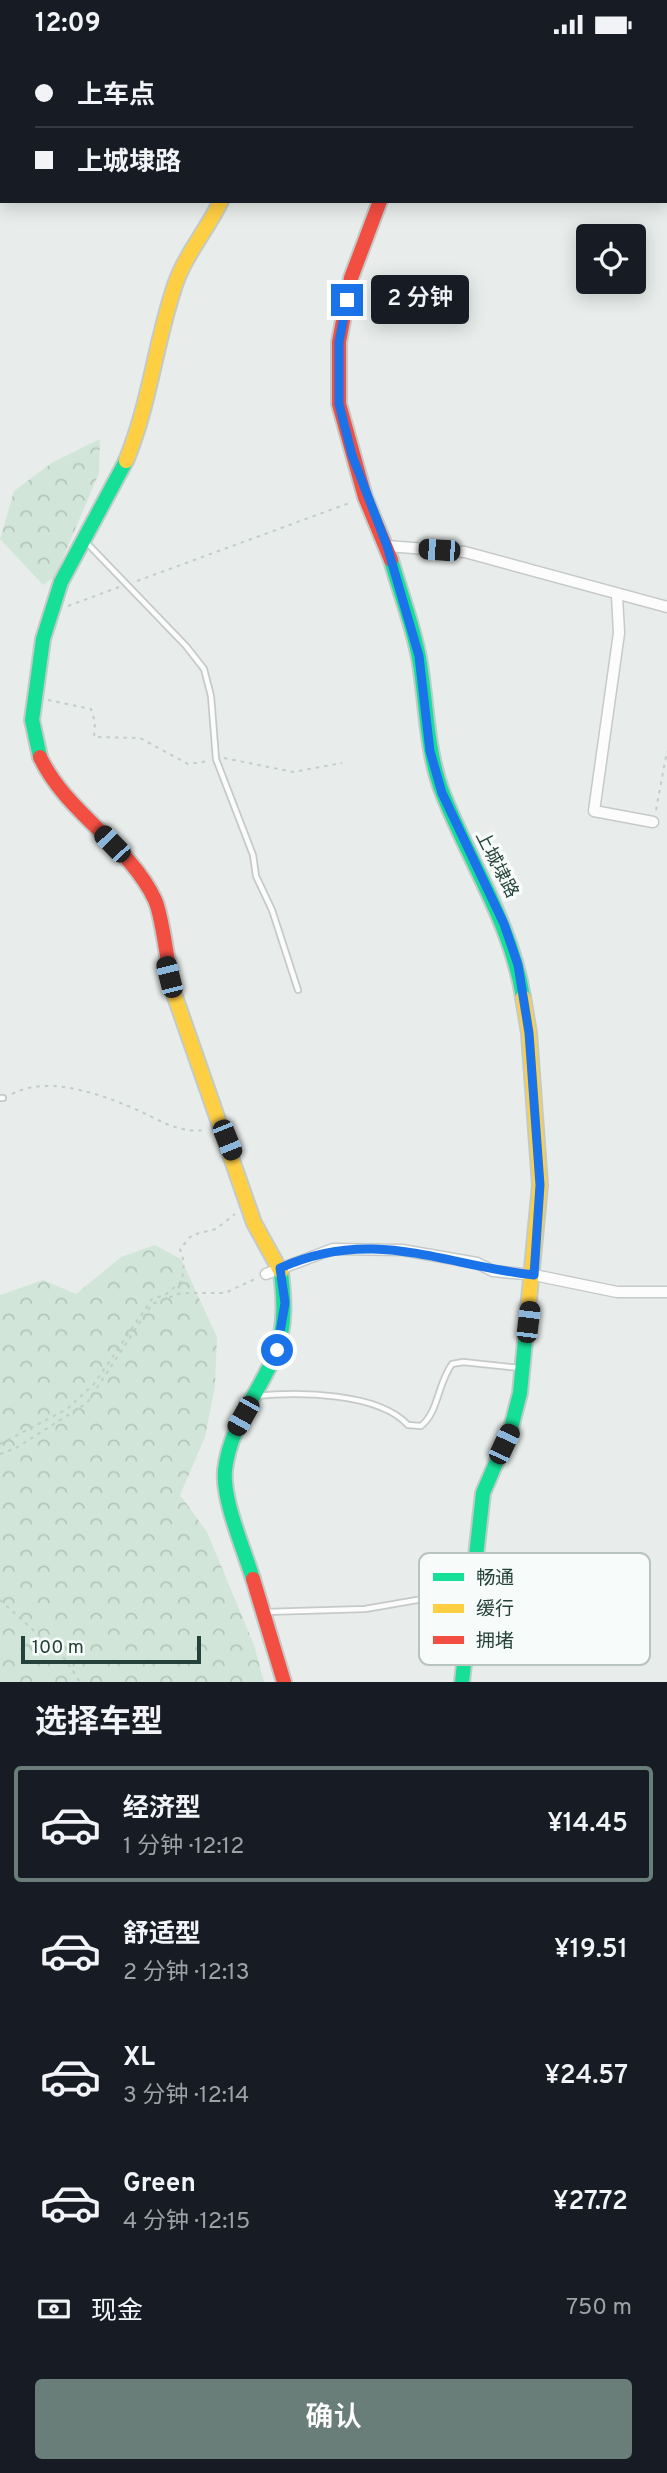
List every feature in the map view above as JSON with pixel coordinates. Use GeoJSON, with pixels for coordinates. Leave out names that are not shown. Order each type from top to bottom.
{"type":"FeatureCollection","features":[{"type":"Feature","properties":{"kind":"street"},"geometry":{"type":"LineString","coordinates":[[219,203],[210,223],[184,261],[142,422],[125,463],[82,538],[51,613],[43,639],[33,697],[32,720],[36,747],[45,767],[60,789],[130,862],[156,902],[175,1000],[285,1303],[277,1350],[232,1437],[225,1472],[229,1503],[285,1682]]}},
{"type":"Feature","properties":{"kind":"street","name":"上城埭路"},"geometry":{"type":"LineString","coordinates":[[379,203],[351,278],[339,342],[339,404],[365,497],[387,546],[419,656],[430,751],[442,793],[504,924],[518,965],[529,1033],[540,1185],[534,1275],[523,1368],[511,1428],[483,1493],[477,1553]]}},
{"type":"Feature","properties":{"kind":"street"},"geometry":{"type":"LineString","coordinates":[[387,546],[466,552],[667,607]]}},
{"type":"Feature","properties":{"kind":"street"},"geometry":{"type":"LineString","coordinates":[[617,595],[618,633],[594,811],[653,822]]}},
{"type":"Feature","properties":{"kind":"street"},"geometry":{"type":"LineString","coordinates":[[273,1271],[333,1249],[402,1250],[477,1263],[493,1271],[534,1275],[617,1292],[667,1293]]}},
{"type":"Feature","properties":{"kind":"lane"},"geometry":{"type":"LineString","coordinates":[[82,538],[186,646],[204,670],[211,696],[216,759],[298,990]]}},
{"type":"Feature","properties":{"kind":"lane"},"geometry":{"type":"LineString","coordinates":[[255,1396],[294,1392],[380,1405],[400,1416],[408,1425],[421,1426],[431,1417],[441,1380],[452,1364],[463,1362],[523,1368]]}},
{"type":"Feature","properties":{"kind":"lane"},"geometry":{"type":"LineString","coordinates":[[264,1613],[365,1609],[419,1599]]}},
{"type":"Feature","properties":{"kind":"path"},"geometry":{"type":"LineString","coordinates":[[51,613],[365,497]]}},
{"type":"Feature","properties":{"kind":"path"},"geometry":{"type":"LineString","coordinates":[[33,697],[91,709],[95,722],[94,737],[141,738],[188,764],[229,757],[293,772],[342,762]]}},
{"type":"Feature","properties":{"kind":"path"},"geometry":{"type":"LineString","coordinates":[[653,822],[667,751]]}},
{"type":"Feature","properties":{"kind":"path"},"geometry":{"type":"LineString","coordinates":[[1,1098],[24,1087],[47,1084],[128,1105],[187,1132],[222,1127]]}},
{"type":"Feature","properties":{"kind":"path"},"geometry":{"type":"LineString","coordinates":[[0,1444],[67,1409],[94,1384],[152,1299],[165,1295],[182,1282],[184,1262],[180,1249],[192,1235],[216,1229],[230,1216],[249,1208]]}},
{"type":"Feature","properties":{"kind":"path"},"geometry":{"type":"LineString","coordinates":[[0,1454],[16,1448],[87,1403],[152,1304],[181,1293],[225,1293],[273,1271]]}},
{"type":"Feature","properties":{"kind":"path"},"geometry":{"type":"LineString","coordinates":[[0,1600],[65,1659],[80,1682]]}},
{"type":"Feature","properties":{"kind":"green space"},"geometry":{"type":"Polygon","coordinates":[[[100,439],[99,473],[55,577],[43,585],[0,539],[14,491],[53,462],[100,439]]]}},
{"type":"Feature","properties":{"kind":"green space"},"geometry":{"type":"Polygon","coordinates":[[[155,1245],[181,1259],[217,1337],[215,1386],[205,1437],[180,1495],[207,1532],[254,1645],[264,1682],[0,1682],[0,1295],[43,1280],[76,1294],[121,1257],[155,1245]]]}},
{"type":"Feature","properties":{"kind":"traffic: fast"},"geometry":{"type":"LineString","coordinates":[[40,757],[32,720],[43,639],[61,582],[126,461]]}},
{"type":"Feature","properties":{"kind":"traffic: fast"},"geometry":{"type":"LineString","coordinates":[[391,560],[416,646],[437,778],[500,918],[523,997]]}},
{"type":"Feature","properties":{"kind":"traffic: fast"},"geometry":{"type":"LineString","coordinates":[[253,1579],[230,1510],[225,1470],[239,1423],[269,1367],[279,1342],[283,1312],[281,1272]]}},
{"type":"Feature","properties":{"kind":"traffic: fast"},"geometry":{"type":"LineString","coordinates":[[476,1553],[483,1493],[511,1428],[520,1393],[528,1310]]}},
{"type":"Feature","properties":{"kind":"traffic: fast"},"geometry":{"type":"LineString","coordinates":[[462,1682],[464,1665]]}},
{"type":"Feature","properties":{"kind":"traffic: slow"},"geometry":{"type":"LineString","coordinates":[[126,461],[141,417],[175,285],[184,263],[220,203]]}},
{"type":"Feature","properties":{"kind":"traffic: slow"},"geometry":{"type":"LineString","coordinates":[[173,991],[254,1223],[281,1272]]}},
{"type":"Feature","properties":{"kind":"traffic: slow"},"geometry":{"type":"LineString","coordinates":[[523,997],[529,1033],[540,1185],[528,1310]]}},
{"type":"Feature","properties":{"kind":"traffic: jam"},"geometry":{"type":"LineString","coordinates":[[379,203],[351,278],[339,342],[339,404],[365,497],[391,560]]}},
{"type":"Feature","properties":{"kind":"traffic: jam"},"geometry":{"type":"LineString","coordinates":[[40,757],[65,795],[144,880],[158,908],[173,991]]}},
{"type":"Feature","properties":{"kind":"traffic: jam"},"geometry":{"type":"LineString","coordinates":[[253,1579],[284,1682]]}},
{"type":"Feature","properties":{"kind":"route"},"geometry":{"type":"LineString","coordinates":[[277,1350],[285,1303],[280,1268],[333,1249],[402,1250],[477,1263],[493,1271],[534,1275],[540,1185],[529,1033],[518,965],[504,924],[457,830],[442,793],[430,751],[419,656],[387,546],[365,497],[352,455],[339,404],[339,342],[347,300]]}}]}
